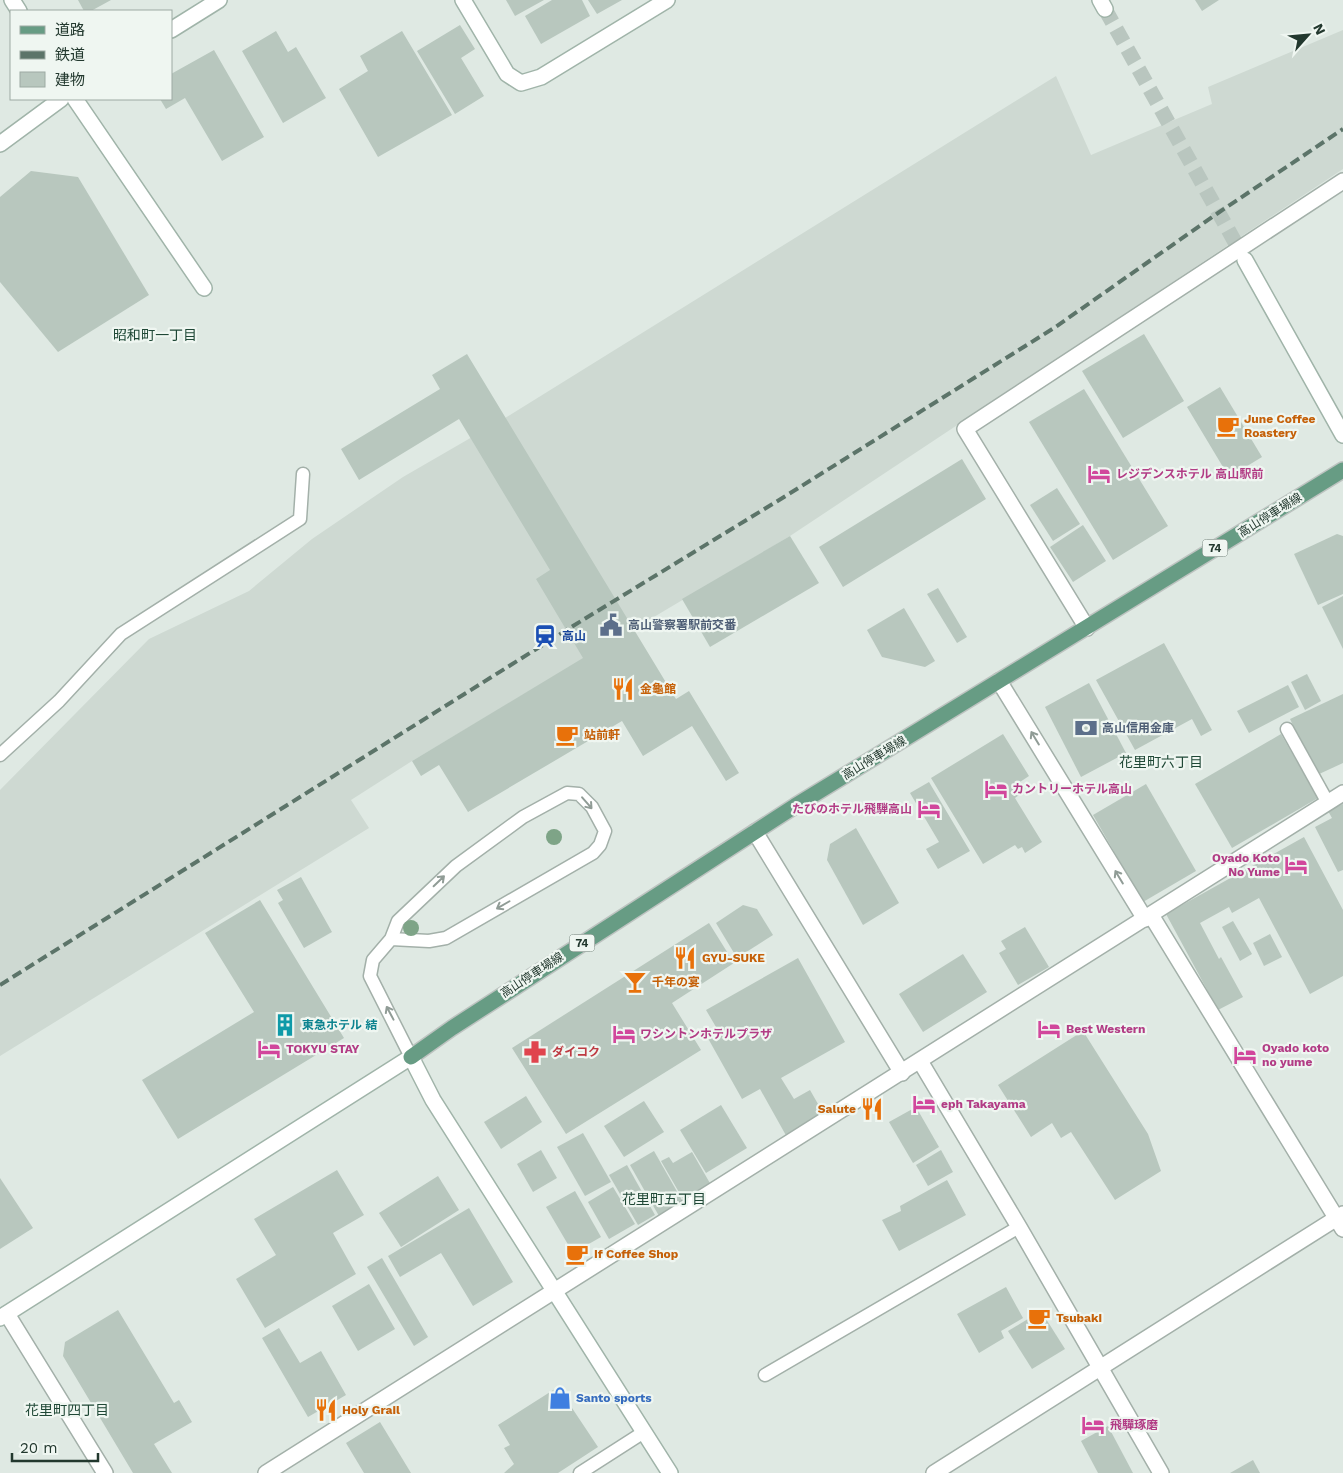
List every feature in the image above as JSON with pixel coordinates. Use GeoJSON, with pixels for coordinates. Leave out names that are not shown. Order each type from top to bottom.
{"type":"FeatureCollection","features":[{"type":"Feature","properties":{"kind":"main road","name":"高山停車場線"},"geometry":{"type":"LineString","coordinates":[[411,1057],[452,1028],[795,806],[1343,470]]}},
{"type":"Feature","properties":{"kind":"street"},"geometry":{"type":"LineString","coordinates":[[172,29],[219,0]]}},
{"type":"Feature","properties":{"kind":"street"},"geometry":{"type":"LineString","coordinates":[[463,0],[507,74],[521,83],[540,77],[667,0]]}},
{"type":"Feature","properties":{"kind":"street"},"geometry":{"type":"LineString","coordinates":[[0,144],[60,100]]}},
{"type":"Feature","properties":{"kind":"street"},"geometry":{"type":"LineString","coordinates":[[76,100],[204,288]]}},
{"type":"Feature","properties":{"kind":"street"},"geometry":{"type":"LineString","coordinates":[[1087,628],[965,429],[1343,181]]}},
{"type":"Feature","properties":{"kind":"street"},"geometry":{"type":"LineString","coordinates":[[1245,260],[1343,435]]}},
{"type":"Feature","properties":{"kind":"street"},"geometry":{"type":"LineString","coordinates":[[934,1473],[1100,1368],[1341,1220],[999,681]]}},
{"type":"Feature","properties":{"kind":"street"},"geometry":{"type":"LineString","coordinates":[[266,1473],[1343,793]]}},
{"type":"Feature","properties":{"kind":"street"},"geometry":{"type":"LineString","coordinates":[[755,832],[902,1073]]}},
{"type":"Feature","properties":{"kind":"street"},"geometry":{"type":"LineString","coordinates":[[105,1473],[3,1316],[411,1057],[433,1100],[670,1473]]}},
{"type":"Feature","properties":{"kind":"street"},"geometry":{"type":"LineString","coordinates":[[920,1061],[1019,1227],[1161,1473]]}},
{"type":"Feature","properties":{"kind":"lane"},"geometry":{"type":"LineString","coordinates":[[0,754],[59,701],[121,634],[300,519],[303,474]]}},
{"type":"Feature","properties":{"kind":"lane"},"geometry":{"type":"LineString","coordinates":[[1287,729],[1328,803]]}},
{"type":"Feature","properties":{"kind":"lane"},"geometry":{"type":"LineString","coordinates":[[391,939],[428,941],[446,938],[593,853],[600,845],[604,831],[592,807],[579,794],[567,793],[523,818],[456,866],[398,921],[391,939],[372,960],[370,976],[411,1057]]}},
{"type":"Feature","properties":{"kind":"lane"},"geometry":{"type":"LineString","coordinates":[[765,1374],[1019,1227]]}},
{"type":"Feature","properties":{"kind":"lane"},"geometry":{"type":"LineString","coordinates":[[580,1473],[644,1432]]}},
{"type":"Feature","properties":{"kind":"shaded area"},"geometry":{"type":"Polygon","coordinates":[[[1343,30],[1343,169],[790,536],[412,761],[351,800],[369,828],[0,1056],[0,790],[149,639],[249,591],[312,539],[403,477],[505,418],[1056,76],[1091,155],[1212,104],[1208,87],[1343,30]]]}},
{"type":"Feature","properties":{"kind":"building"},"geometry":{"type":"Polygon","coordinates":[[[78,0],[111,0],[93,10],[83,10],[78,0]]]}},
{"type":"Feature","properties":{"kind":"building"},"geometry":{"type":"Polygon","coordinates":[[[506,0],[544,0],[515,16],[506,0]]]}},
{"type":"Feature","properties":{"kind":"building"},"geometry":{"type":"Polygon","coordinates":[[[552,0],[582,0],[590,16],[541,44],[525,16],[552,0]]]}},
{"type":"Feature","properties":{"kind":"building"},"geometry":{"type":"Polygon","coordinates":[[[588,0],[622,0],[597,14],[588,0]]]}},
{"type":"Feature","properties":{"kind":"building"},"geometry":{"type":"Polygon","coordinates":[[[1195,0],[1219,0],[1202,11],[1195,0]]]}},
{"type":"Feature","properties":{"kind":"building"},"geometry":{"type":"Polygon","coordinates":[[[460,25],[475,49],[461,58],[484,96],[455,114],[417,51],[460,25]]]}},
{"type":"Feature","properties":{"kind":"building"},"geometry":{"type":"Polygon","coordinates":[[[276,31],[288,52],[296,47],[326,98],[283,123],[242,51],[276,31]]]}},
{"type":"Feature","properties":{"kind":"building"},"geometry":{"type":"Polygon","coordinates":[[[402,31],[452,115],[378,157],[339,89],[368,71],[360,56],[402,31]]]}},
{"type":"Feature","properties":{"kind":"building"},"geometry":{"type":"Polygon","coordinates":[[[214,50],[264,137],[222,161],[185,98],[166,109],[161,100],[172,100],[172,73],[214,50]]]}},
{"type":"Feature","properties":{"kind":"building"},"geometry":{"type":"Polygon","coordinates":[[[31,171],[78,177],[149,295],[58,352],[0,282],[0,197],[31,171]]]}},
{"type":"Feature","properties":{"kind":"building"},"geometry":{"type":"Polygon","coordinates":[[[1144,334],[1184,401],[1123,438],[1082,371],[1144,334]]]}},
{"type":"Feature","properties":{"kind":"building"},"geometry":{"type":"Polygon","coordinates":[[[467,354],[676,699],[689,691],[739,773],[726,781],[692,726],[643,756],[622,721],[468,812],[439,765],[421,776],[412,761],[583,658],[536,579],[550,570],[459,419],[359,480],[341,449],[440,389],[432,375],[467,354]]]}},
{"type":"Feature","properties":{"kind":"building"},"geometry":{"type":"Polygon","coordinates":[[[1220,387],[1262,457],[1229,477],[1187,407],[1220,387]]]}},
{"type":"Feature","properties":{"kind":"building","name":"レジデンスホテル 高山駅前"},"geometry":{"type":"Polygon","coordinates":[[[1084,389],[1168,526],[1113,560],[1029,422],[1084,389]]]}},
{"type":"Feature","properties":{"kind":"building"},"geometry":{"type":"Polygon","coordinates":[[[962,459],[986,499],[843,587],[819,547],[962,459]]]}},
{"type":"Feature","properties":{"kind":"building"},"geometry":{"type":"Polygon","coordinates":[[[1057,488],[1080,524],[1053,541],[1030,505],[1057,488]]]}},
{"type":"Feature","properties":{"kind":"building"},"geometry":{"type":"Polygon","coordinates":[[[1083,525],[1106,561],[1073,582],[1050,547],[1083,525]]]}},
{"type":"Feature","properties":{"kind":"building"},"geometry":{"type":"Polygon","coordinates":[[[1337,534],[1343,536],[1343,594],[1318,605],[1294,554],[1337,534]]]}},
{"type":"Feature","properties":{"kind":"building"},"geometry":{"type":"Polygon","coordinates":[[[790,536],[819,583],[710,647],[682,599],[790,536]]]}},
{"type":"Feature","properties":{"kind":"building"},"geometry":{"type":"Polygon","coordinates":[[[938,588],[967,637],[957,643],[927,594],[938,588]]]}},
{"type":"Feature","properties":{"kind":"building"},"geometry":{"type":"Polygon","coordinates":[[[1343,596],[1343,649],[1322,607],[1343,596]]]}},
{"type":"Feature","properties":{"kind":"building"},"geometry":{"type":"Polygon","coordinates":[[[904,608],[935,661],[925,667],[882,657],[867,630],[904,608]]]}},
{"type":"Feature","properties":{"kind":"building"},"geometry":{"type":"Polygon","coordinates":[[[1164,643],[1212,730],[1201,736],[1192,719],[1135,750],[1096,680],[1164,643]]]}},
{"type":"Feature","properties":{"kind":"building"},"geometry":{"type":"Polygon","coordinates":[[[1307,674],[1321,701],[1305,710],[1291,682],[1307,674]]]}},
{"type":"Feature","properties":{"kind":"building"},"geometry":{"type":"Polygon","coordinates":[[[1089,683],[1126,753],[1081,777],[1045,707],[1089,683]]]}},
{"type":"Feature","properties":{"kind":"building"},"geometry":{"type":"Polygon","coordinates":[[[1288,685],[1299,707],[1249,733],[1237,711],[1288,685]]]}},
{"type":"Feature","properties":{"kind":"building"},"geometry":{"type":"Polygon","coordinates":[[[1343,694],[1343,763],[1317,775],[1290,719],[1343,694]]]}},
{"type":"Feature","properties":{"kind":"building"},"geometry":{"type":"Polygon","coordinates":[[[1003,734],[1029,776],[1017,784],[1022,793],[1015,798],[1042,842],[1025,853],[1022,847],[1018,849],[1015,845],[983,864],[931,778],[1003,734]]]}},
{"type":"Feature","properties":{"kind":"building"},"geometry":{"type":"Polygon","coordinates":[[[1281,734],[1318,798],[1232,848],[1195,784],[1281,734]]]}},
{"type":"Feature","properties":{"kind":"building"},"geometry":{"type":"Polygon","coordinates":[[[929,782],[970,851],[938,869],[926,849],[939,842],[910,793],[929,782]]]}},
{"type":"Feature","properties":{"kind":"building"},"geometry":{"type":"Polygon","coordinates":[[[1146,784],[1196,871],[1143,902],[1093,815],[1146,784]]]}},
{"type":"Feature","properties":{"kind":"building"},"geometry":{"type":"Polygon","coordinates":[[[1343,804],[1343,870],[1338,872],[1315,827],[1332,818],[1328,811],[1343,804]]]}},
{"type":"Feature","properties":{"kind":"building"},"geometry":{"type":"Polygon","coordinates":[[[856,828],[899,903],[863,925],[827,860],[830,844],[856,828]]]}},
{"type":"Feature","properties":{"kind":"building"},"geometry":{"type":"Polygon","coordinates":[[[1304,837],[1343,910],[1343,976],[1310,994],[1259,898],[1232,913],[1229,907],[1200,923],[1219,959],[1221,957],[1243,997],[1218,1010],[1166,914],[1304,837]]]}},
{"type":"Feature","properties":{"kind":"building"},"geometry":{"type":"Polygon","coordinates":[[[301,877],[332,932],[304,948],[278,903],[283,900],[277,890],[301,877]]]}},
{"type":"Feature","properties":{"kind":"building","name":"東急ホテル 結"},"geometry":{"type":"Polygon","coordinates":[[[260,900],[344,1038],[178,1139],[142,1080],[254,1012],[205,933],[260,900]]]}},
{"type":"Feature","properties":{"kind":"building"},"geometry":{"type":"Polygon","coordinates":[[[743,905],[757,909],[773,935],[737,958],[716,923],[743,905]]]}},
{"type":"Feature","properties":{"kind":"building"},"geometry":{"type":"Polygon","coordinates":[[[1233,921],[1252,954],[1240,961],[1222,927],[1233,921]]]}},
{"type":"Feature","properties":{"kind":"building"},"geometry":{"type":"Polygon","coordinates":[[[709,923],[734,963],[672,1003],[701,1050],[566,1134],[512,1048],[709,923]]]}},
{"type":"Feature","properties":{"kind":"building"},"geometry":{"type":"Polygon","coordinates":[[[1025,927],[1049,967],[1018,985],[999,953],[1006,949],[1001,941],[1025,927]]]}},
{"type":"Feature","properties":{"kind":"building"},"geometry":{"type":"Polygon","coordinates":[[[1270,934],[1282,957],[1264,966],[1253,943],[1270,934]]]}},
{"type":"Feature","properties":{"kind":"building"},"geometry":{"type":"Polygon","coordinates":[[[963,954],[987,992],[923,1032],[899,994],[963,954]]]}},
{"type":"Feature","properties":{"kind":"building"},"geometry":{"type":"Polygon","coordinates":[[[798,958],[845,1042],[781,1078],[794,1099],[810,1090],[826,1118],[788,1139],[760,1089],[742,1099],[705,1033],[716,1027],[706,1010],[798,958]]]}},
{"type":"Feature","properties":{"kind":"building"},"geometry":{"type":"Polygon","coordinates":[[[1083,1031],[1148,1134],[1161,1171],[1115,1200],[1071,1132],[1061,1138],[1052,1123],[1031,1137],[998,1085],[1083,1031]]]}},
{"type":"Feature","properties":{"kind":"building"},"geometry":{"type":"Polygon","coordinates":[[[526,1096],[542,1122],[501,1149],[484,1122],[526,1096]]]}},
{"type":"Feature","properties":{"kind":"building"},"geometry":{"type":"Polygon","coordinates":[[[644,1101],[664,1132],[624,1157],[604,1126],[644,1101]]]}},
{"type":"Feature","properties":{"kind":"building"},"geometry":{"type":"Polygon","coordinates":[[[721,1105],[747,1148],[706,1173],[680,1130],[721,1105]]]}},
{"type":"Feature","properties":{"kind":"building"},"geometry":{"type":"Polygon","coordinates":[[[916,1107],[939,1147],[913,1163],[889,1122],[916,1107]]]}},
{"type":"Feature","properties":{"kind":"building"},"geometry":{"type":"Polygon","coordinates":[[[583,1133],[611,1182],[585,1196],[557,1147],[583,1133]]]}},
{"type":"Feature","properties":{"kind":"building"},"geometry":{"type":"Polygon","coordinates":[[[541,1150],[557,1178],[533,1192],[517,1164],[541,1150]]]}},
{"type":"Feature","properties":{"kind":"building"},"geometry":{"type":"Polygon","coordinates":[[[941,1150],[953,1172],[928,1186],[916,1165],[941,1150]]]}},
{"type":"Feature","properties":{"kind":"building"},"geometry":{"type":"Polygon","coordinates":[[[654,1151],[683,1202],[659,1216],[630,1165],[654,1151]]]}},
{"type":"Feature","properties":{"kind":"building"},"geometry":{"type":"Polygon","coordinates":[[[692,1152],[711,1185],[684,1201],[661,1161],[669,1157],[673,1163],[692,1152]]]}},
{"type":"Feature","properties":{"kind":"building"},"geometry":{"type":"Polygon","coordinates":[[[627,1165],[655,1215],[638,1225],[609,1175],[627,1165]]]}},
{"type":"Feature","properties":{"kind":"building"},"geometry":{"type":"Polygon","coordinates":[[[337,1170],[364,1215],[333,1233],[356,1274],[265,1328],[236,1279],[276,1255],[254,1219],[337,1170]]]}},
{"type":"Feature","properties":{"kind":"building"},"geometry":{"type":"Polygon","coordinates":[[[438,1176],[459,1210],[401,1247],[379,1213],[438,1176]]]}},
{"type":"Feature","properties":{"kind":"building"},"geometry":{"type":"Polygon","coordinates":[[[0,1178],[33,1228],[0,1249],[0,1178]]]}},
{"type":"Feature","properties":{"kind":"building"},"geometry":{"type":"Polygon","coordinates":[[[947,1180],[966,1215],[899,1251],[882,1220],[901,1211],[900,1206],[947,1180]]]}},
{"type":"Feature","properties":{"kind":"building"},"geometry":{"type":"Polygon","coordinates":[[[613,1187],[635,1224],[609,1239],[588,1202],[613,1187]]]}},
{"type":"Feature","properties":{"kind":"building"},"geometry":{"type":"Polygon","coordinates":[[[575,1191],[601,1237],[573,1253],[546,1207],[575,1191]]]}},
{"type":"Feature","properties":{"kind":"building"},"geometry":{"type":"Polygon","coordinates":[[[469,1208],[513,1282],[473,1306],[441,1253],[400,1277],[388,1256],[469,1208]]]}},
{"type":"Feature","properties":{"kind":"building"},"geometry":{"type":"Polygon","coordinates":[[[382,1258],[428,1337],[414,1346],[367,1267],[382,1258]]]}},
{"type":"Feature","properties":{"kind":"building"},"geometry":{"type":"Polygon","coordinates":[[[369,1284],[395,1329],[358,1351],[332,1306],[369,1284]]]}},
{"type":"Feature","properties":{"kind":"building"},"geometry":{"type":"Polygon","coordinates":[[[1006,1287],[1023,1318],[1001,1331],[1004,1338],[979,1353],[957,1314],[1006,1287]]]}},
{"type":"Feature","properties":{"kind":"building"},"geometry":{"type":"Polygon","coordinates":[[[118,1310],[174,1403],[179,1400],[192,1422],[154,1444],[172,1473],[133,1473],[63,1356],[65,1342],[118,1310]]]}},
{"type":"Feature","properties":{"kind":"building"},"geometry":{"type":"Polygon","coordinates":[[[1041,1311],[1065,1349],[1032,1369],[1008,1331],[1041,1311]]]}},
{"type":"Feature","properties":{"kind":"building"},"geometry":{"type":"Polygon","coordinates":[[[279,1328],[300,1363],[321,1351],[346,1395],[308,1417],[262,1338],[279,1328]]]}},
{"type":"Feature","properties":{"kind":"building"},"geometry":{"type":"Polygon","coordinates":[[[558,1387],[598,1447],[558,1473],[504,1473],[514,1464],[504,1448],[510,1445],[498,1425],[558,1387]]]}},
{"type":"Feature","properties":{"kind":"building"},"geometry":{"type":"Polygon","coordinates":[[[380,1422],[411,1473],[364,1473],[346,1443],[380,1422]]]}},
{"type":"Feature","properties":{"kind":"building"},"geometry":{"type":"Polygon","coordinates":[[[1108,1426],[1133,1473],[1098,1473],[1081,1441],[1108,1426]]]}},
{"type":"Feature","properties":{"kind":"building"},"geometry":{"type":"Polygon","coordinates":[[[1253,1460],[1260,1473],[1230,1473],[1253,1460]]]}},
{"type":"Feature","properties":{"kind":"tunnel"},"geometry":{"type":"LineString","coordinates":[[1105,9],[1245,260]]}},
{"type":"Feature","properties":{"kind":"railway"},"geometry":{"type":"LineString","coordinates":[[0,985],[573,626],[1054,328],[1218,213],[1343,129]]}},
{"type":"Feature","properties":{"kind":"place","name":"June Coffee Roastery"},"geometry":{"type":"Point","coordinates":[1228,426]}},
{"type":"Feature","properties":{"kind":"place","name":"レジデンスホテル 高山駅前"},"geometry":{"type":"Point","coordinates":[1099,474]}},
{"type":"Feature","properties":{"kind":"place","name":"高山警察署駅前交番"},"geometry":{"type":"Point","coordinates":[611,625]}},
{"type":"Feature","properties":{"kind":"place","name":"高山"},"geometry":{"type":"Point","coordinates":[545,636]}},
{"type":"Feature","properties":{"kind":"place","name":"金龜館"},"geometry":{"type":"Point","coordinates":[623,689]}},
{"type":"Feature","properties":{"kind":"place","name":"高山信用金庫"},"geometry":{"type":"Point","coordinates":[1086,728]}},
{"type":"Feature","properties":{"kind":"place","name":"站前軒"},"geometry":{"type":"Point","coordinates":[567,735]}},
{"type":"Feature","properties":{"kind":"place","name":"カントリーホテル高山"},"geometry":{"type":"Point","coordinates":[996,789]}},
{"type":"Feature","properties":{"kind":"place","name":"たびのホテル飛騨高山"},"geometry":{"type":"Point","coordinates":[929,809]}},
{"type":"Feature","properties":{"kind":"place","name":"Oyado Koto No Yume"},"geometry":{"type":"Point","coordinates":[1296,865]}},
{"type":"Feature","properties":{"kind":"place","name":"GYU-SUKE"},"geometry":{"type":"Point","coordinates":[685,958]}},
{"type":"Feature","properties":{"kind":"place","name":"千年の宴"},"geometry":{"type":"Point","coordinates":[635,982]}},
{"type":"Feature","properties":{"kind":"place","name":"東急ホテル 結"},"geometry":{"type":"Point","coordinates":[285,1025]}},
{"type":"Feature","properties":{"kind":"place","name":"Best Western"},"geometry":{"type":"Point","coordinates":[1049,1029]}},
{"type":"Feature","properties":{"kind":"place","name":"ワシントンホテルプラザ"},"geometry":{"type":"Point","coordinates":[624,1034]}},
{"type":"Feature","properties":{"kind":"place","name":"TOKYU STAY"},"geometry":{"type":"Point","coordinates":[269,1049]}},
{"type":"Feature","properties":{"kind":"place","name":"ダイコク"},"geometry":{"type":"Point","coordinates":[535,1052]}},
{"type":"Feature","properties":{"kind":"place","name":"Oyado koto no yume"},"geometry":{"type":"Point","coordinates":[1245,1055]}},
{"type":"Feature","properties":{"kind":"place","name":"eph Takayama"},"geometry":{"type":"Point","coordinates":[924,1104]}},
{"type":"Feature","properties":{"kind":"place","name":"Salute"},"geometry":{"type":"Point","coordinates":[872,1109]}},
{"type":"Feature","properties":{"kind":"place","name":"If Coffee Shop"},"geometry":{"type":"Point","coordinates":[577,1254]}},
{"type":"Feature","properties":{"kind":"place","name":"Tsubaki"},"geometry":{"type":"Point","coordinates":[1039,1318]}},
{"type":"Feature","properties":{"kind":"place","name":"Santo sports"},"geometry":{"type":"Point","coordinates":[560,1398]}},
{"type":"Feature","properties":{"kind":"place","name":"Holy Grail"},"geometry":{"type":"Point","coordinates":[326,1410]}},
{"type":"Feature","properties":{"kind":"place","name":"飛驒琢磨"},"geometry":{"type":"Point","coordinates":[1093,1425]}},
{"type":"Feature","properties":{"kind":"district","name":"昭和町一丁目"},"geometry":{"type":"Point","coordinates":[155,335]}},
{"type":"Feature","properties":{"kind":"district","name":"花里町六丁目"},"geometry":{"type":"Point","coordinates":[1161,762]}},
{"type":"Feature","properties":{"kind":"district","name":"花里町五丁目"},"geometry":{"type":"Point","coordinates":[664,1199]}},
{"type":"Feature","properties":{"kind":"district","name":"花里町四丁目"},"geometry":{"type":"Point","coordinates":[67,1410]}}]}
